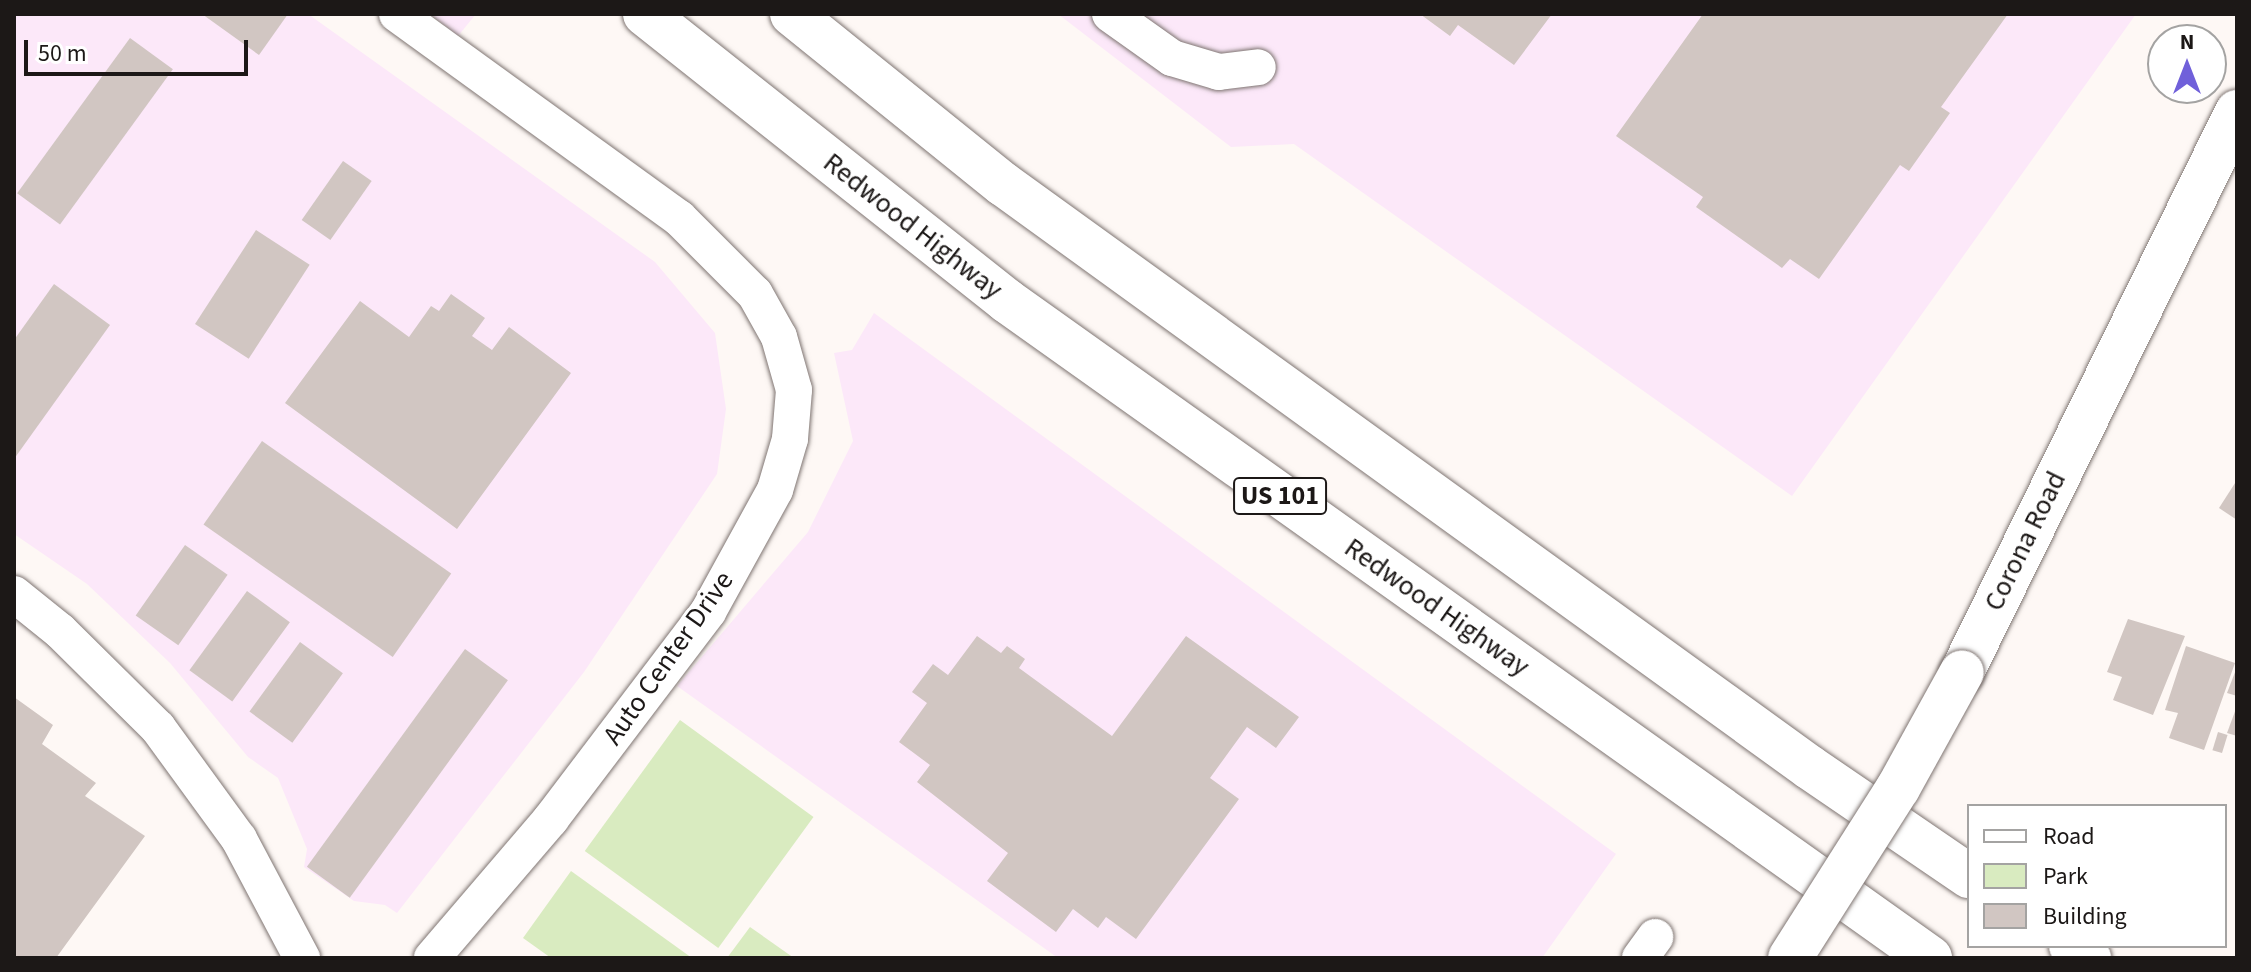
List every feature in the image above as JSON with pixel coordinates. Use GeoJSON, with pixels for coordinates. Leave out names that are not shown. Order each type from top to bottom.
{"type":"FeatureCollection","features":[{"type":"Feature","properties":{"kind":"main road","name":"Redwood Highway"},"geometry":{"type":"LineString","coordinates":[[645,14],[1007,301],[1930,958]]}},
{"type":"Feature","properties":{"kind":"main road"},"geometry":{"type":"LineString","coordinates":[[792,14],[1003,184],[1527,558],[1809,767],[1967,875]]}},
{"type":"Feature","properties":{"kind":"main road","name":"Corona Road"},"geometry":{"type":"LineString","coordinates":[[1790,958],[1898,788],[1962,672],[2237,112]]}},
{"type":"Feature","properties":{"kind":"street","name":"Auto Center Drive"},"geometry":{"type":"LineString","coordinates":[[397,14],[679,218],[755,294],[779,337],[794,390],[790,439],[775,490],[708,612],[551,819],[432,958]]}},
{"type":"Feature","properties":{"kind":"street"},"geometry":{"type":"LineString","coordinates":[[1110,14],[1172,58],[1219,72],[1258,67]]}},
{"type":"Feature","properties":{"kind":"street"},"geometry":{"type":"LineString","coordinates":[[14,594],[70,641],[158,728],[239,839],[302,958]]}},
{"type":"Feature","properties":{"kind":"shaded area"},"geometry":{"type":"Polygon","coordinates":[[[14,14],[308,14],[655,262],[715,333],[726,409],[717,474],[584,672],[397,913],[385,905],[354,901],[304,867],[307,849],[278,778],[248,757],[170,663],[87,584],[14,534],[14,14]]]}},
{"type":"Feature","properties":{"kind":"shaded area"},"geometry":{"type":"Polygon","coordinates":[[[430,14],[476,14],[458,36],[430,14]]]}},
{"type":"Feature","properties":{"kind":"shaded area"},"geometry":{"type":"Polygon","coordinates":[[[1058,14],[2136,14],[1792,496],[1294,144],[1231,147],[1058,14]]]}},
{"type":"Feature","properties":{"kind":"shaded area"},"geometry":{"type":"Polygon","coordinates":[[[874,313],[1616,854],[1542,958],[1058,958],[677,686],[808,532],[853,441],[834,353],[852,350],[874,313]]]}},
{"type":"Feature","properties":{"kind":"green space"},"geometry":{"type":"Polygon","coordinates":[[[680,720],[813,817],[718,948],[585,851],[680,720]]]}},
{"type":"Feature","properties":{"kind":"green space"},"geometry":{"type":"Polygon","coordinates":[[[571,871],[692,958],[551,958],[523,938],[571,871]]]}},
{"type":"Feature","properties":{"kind":"green space"},"geometry":{"type":"Polygon","coordinates":[[[750,927],[794,958],[727,958],[750,927]]]}},
{"type":"Feature","properties":{"kind":"building"},"geometry":{"type":"Polygon","coordinates":[[[202,14],[288,14],[259,55],[202,14]]]}},
{"type":"Feature","properties":{"kind":"building"},"geometry":{"type":"Polygon","coordinates":[[[1420,14],[1552,14],[1514,65],[1458,25],[1450,36],[1420,14]]]}},
{"type":"Feature","properties":{"kind":"building"},"geometry":{"type":"Polygon","coordinates":[[[1703,14],[2008,14],[1941,107],[1950,113],[1909,171],[1900,165],[1819,279],[1790,259],[1782,268],[1696,207],[1703,197],[1616,136],[1703,14]]]}},
{"type":"Feature","properties":{"kind":"building"},"geometry":{"type":"Polygon","coordinates":[[[130,38],[173,69],[60,224],[17,193],[130,38]]]}},
{"type":"Feature","properties":{"kind":"building"},"geometry":{"type":"Polygon","coordinates":[[[343,161],[372,181],[330,240],[302,220],[343,161]]]}},
{"type":"Feature","properties":{"kind":"building"},"geometry":{"type":"Polygon","coordinates":[[[256,230],[310,265],[249,359],[195,324],[256,230]]]}},
{"type":"Feature","properties":{"kind":"building"},"geometry":{"type":"Polygon","coordinates":[[[54,284],[110,325],[14,459],[14,340],[54,284]]]}},
{"type":"Feature","properties":{"kind":"building"},"geometry":{"type":"Polygon","coordinates":[[[451,294],[485,318],[472,336],[492,350],[509,327],[571,373],[457,529],[285,403],[360,301],[409,337],[431,306],[439,311],[451,294]]]}},
{"type":"Feature","properties":{"kind":"building"},"geometry":{"type":"Polygon","coordinates":[[[262,441],[451,573],[393,657],[203,525],[262,441]]]}},
{"type":"Feature","properties":{"kind":"building"},"geometry":{"type":"Polygon","coordinates":[[[2237,480],[2237,520],[2219,508],[2237,480]]]}},
{"type":"Feature","properties":{"kind":"building"},"geometry":{"type":"Polygon","coordinates":[[[185,545],[228,575],[178,645],[136,615],[185,545]]]}},
{"type":"Feature","properties":{"kind":"building"},"geometry":{"type":"Polygon","coordinates":[[[247,591],[290,622],[232,701],[189,670],[247,591]]]}},
{"type":"Feature","properties":{"kind":"building"},"geometry":{"type":"Polygon","coordinates":[[[2128,619],[2185,636],[2153,715],[2113,700],[2122,677],[2107,672],[2128,619]]]}},
{"type":"Feature","properties":{"kind":"building"},"geometry":{"type":"Polygon","coordinates":[[[977,636],[1001,653],[1007,646],[1025,659],[1019,668],[1112,736],[1186,636],[1299,717],[1276,748],[1247,727],[1210,778],[1239,799],[1136,939],[1106,917],[1098,928],[1073,909],[1056,932],[987,881],[1008,853],[917,782],[930,765],[899,742],[927,703],[912,692],[933,664],[948,675],[977,636]]]}},
{"type":"Feature","properties":{"kind":"building"},"geometry":{"type":"Polygon","coordinates":[[[300,642],[343,673],[292,743],[249,712],[300,642]]]}},
{"type":"Feature","properties":{"kind":"building"},"geometry":{"type":"Polygon","coordinates":[[[2186,646],[2235,663],[2204,750],[2169,738],[2178,713],[2165,710],[2186,646]]]}},
{"type":"Feature","properties":{"kind":"building"},"geometry":{"type":"Polygon","coordinates":[[[465,649],[508,680],[350,898],[307,867],[465,649]]]}},
{"type":"Feature","properties":{"kind":"building"},"geometry":{"type":"Polygon","coordinates":[[[2237,667],[2237,696],[2227,693],[2237,667]]]}},
{"type":"Feature","properties":{"kind":"building"},"geometry":{"type":"Polygon","coordinates":[[[14,697],[53,725],[42,744],[96,783],[85,796],[145,836],[56,958],[14,958],[14,697]]]}},
{"type":"Feature","properties":{"kind":"building"},"geometry":{"type":"Polygon","coordinates":[[[2237,706],[2237,736],[2227,733],[2237,706]]]}},
{"type":"Feature","properties":{"kind":"building"},"geometry":{"type":"Polygon","coordinates":[[[2218,732],[2228,735],[2222,753],[2212,750],[2218,732]]]}}]}
